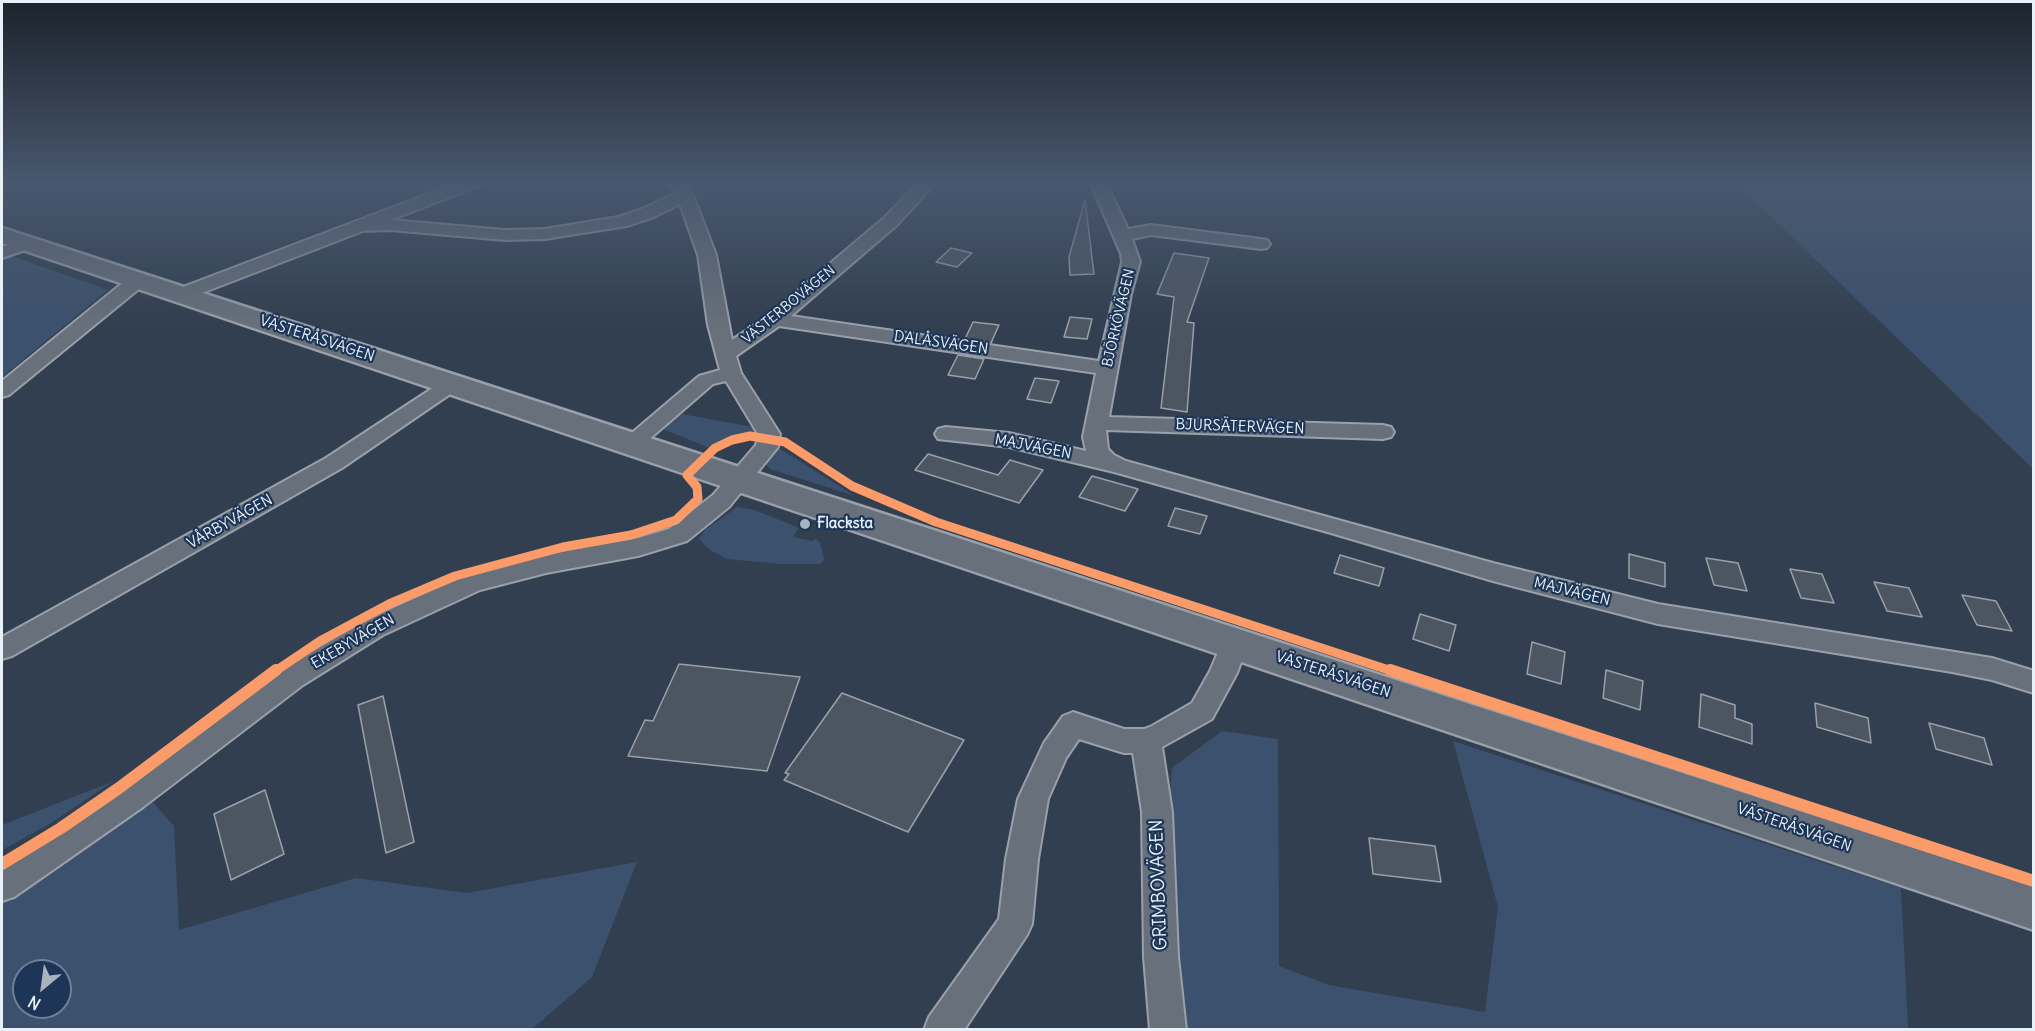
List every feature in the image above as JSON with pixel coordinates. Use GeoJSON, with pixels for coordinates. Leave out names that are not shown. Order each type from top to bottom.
{"type":"FeatureCollection","features":[{"type":"Feature","properties":{"kind":"street"},"geometry":{"type":"LineString","coordinates":[[182,294],[345,230]]}},
{"type":"Feature","properties":{"kind":"street"},"geometry":{"type":"LineString","coordinates":[[451,230],[497,234],[545,234],[570,230]]}},
{"type":"Feature","properties":{"kind":"street","name":"EKEBYVÄGEN"},"geometry":{"type":"LineString","coordinates":[[2,886],[132,798],[294,677],[374,628],[473,583],[546,564],[638,547],[678,535],[721,501],[738,478],[767,447],[769,434],[729,363],[718,325],[706,255],[696,230]]}},
{"type":"Feature","properties":{"kind":"street","name":"VÄSTERBOVÄGEN"},"geometry":{"type":"LineString","coordinates":[[729,363],[775,320],[880,230]]}},
{"type":"Feature","properties":{"kind":"street","name":"BJÖRKÖVÄGEN"},"geometry":{"type":"LineString","coordinates":[[1096,423],[1122,294],[1131,262],[1119,230]]}},
{"type":"Feature","properties":{"kind":"street"},"geometry":{"type":"LineString","coordinates":[[1122,237],[1141,230]]}},
{"type":"Feature","properties":{"kind":"street"},"geometry":{"type":"LineString","coordinates":[[1151,230],[1261,244]]}},
{"type":"Feature","properties":{"kind":"street"},"geometry":{"type":"LineString","coordinates":[[2,253],[15,239]]}},
{"type":"Feature","properties":{"kind":"street","name":"VÄSTERÅSVÄGEN"},"geometry":{"type":"LineString","coordinates":[[15,239],[2034,909]]}},
{"type":"Feature","properties":{"kind":"street"},"geometry":{"type":"LineString","coordinates":[[2,391],[138,280]]}},
{"type":"Feature","properties":{"kind":"street","name":"DALÅSVÄGEN"},"geometry":{"type":"LineString","coordinates":[[775,320],[1107,368]]}},
{"type":"Feature","properties":{"kind":"street"},"geometry":{"type":"LineString","coordinates":[[631,443],[729,363]]}},
{"type":"Feature","properties":{"kind":"street","name":"VÅRBYVÄGEN"},"geometry":{"type":"LineString","coordinates":[[2,649],[334,463],[452,384]]}},
{"type":"Feature","properties":{"kind":"street","name":"BJURSÄTERVÄGEN"},"geometry":{"type":"LineString","coordinates":[[1096,423],[1383,432]]}},
{"type":"Feature","properties":{"kind":"street","name":"MAJVÄGEN"},"geometry":{"type":"LineString","coordinates":[[1096,423],[1094,438],[1097,452],[1118,466]]}},
{"type":"Feature","properties":{"kind":"street","name":"MAJVÄGEN"},"geometry":{"type":"LineString","coordinates":[[946,434],[1009,440],[1118,466],[1337,526],[1493,572],[1658,614],[1952,661],[1992,669],[2034,682]]}},
{"type":"Feature","properties":{"kind":"street"},"geometry":{"type":"LineString","coordinates":[[942,1029],[1014,924],[1022,859],[1033,799],[1054,752],[1073,724],[1124,741],[1146,741],[1202,711],[1223,673],[1234,643]]}},
{"type":"Feature","properties":{"kind":"street","name":"GRIMBOVÄGEN"},"geometry":{"type":"LineString","coordinates":[[1146,741],[1157,812],[1161,957],[1168,1029]]}},
{"type":"Feature","properties":{"kind":"shaded area"},"geometry":{"type":"Polygon","coordinates":[[[1785,230],[2033,230],[2033,469],[1785,230]]]}},
{"type":"Feature","properties":{"kind":"shaded area"},"geometry":{"type":"Polygon","coordinates":[[[9,255],[108,290],[2,377],[2,258],[9,255]]]}},
{"type":"Feature","properties":{"kind":"shaded area"},"geometry":{"type":"Polygon","coordinates":[[[682,414],[753,427],[755,435],[712,449],[658,427],[659,422],[682,414]]]}},
{"type":"Feature","properties":{"kind":"shaded area"},"geometry":{"type":"Polygon","coordinates":[[[777,447],[855,496],[770,469],[766,464],[767,460],[777,447]]]}},
{"type":"Feature","properties":{"kind":"shaded area"},"geometry":{"type":"Polygon","coordinates":[[[737,507],[755,510],[799,528],[793,537],[811,541],[816,539],[820,542],[824,559],[821,564],[781,564],[727,559],[710,550],[699,539],[705,530],[737,507]]]}},
{"type":"Feature","properties":{"kind":"shaded area"},"geometry":{"type":"Polygon","coordinates":[[[1222,731],[1278,739],[1279,966],[1329,985],[1485,1012],[1498,907],[1453,741],[1901,888],[1908,1029],[1173,1029],[1167,840],[1172,768],[1222,731]]]}},
{"type":"Feature","properties":{"kind":"shaded area"},"geometry":{"type":"Polygon","coordinates":[[[114,781],[48,825],[2,850],[2,825],[114,781]]]}},
{"type":"Feature","properties":{"kind":"shaded area"},"geometry":{"type":"Polygon","coordinates":[[[152,801],[174,826],[179,930],[356,878],[467,893],[637,862],[592,977],[532,1029],[2,1030],[2,899],[152,801]]]}},
{"type":"Feature","properties":{"kind":"building"},"geometry":{"type":"Polygon","coordinates":[[[1077,230],[1089,230],[1094,274],[1070,275],[1069,257],[1077,230]]]}},
{"type":"Feature","properties":{"kind":"building"},"geometry":{"type":"Polygon","coordinates":[[[951,248],[972,253],[957,267],[936,262],[951,248]]]}},
{"type":"Feature","properties":{"kind":"building"},"geometry":{"type":"Polygon","coordinates":[[[1174,253],[1209,258],[1187,322],[1194,323],[1187,412],[1161,408],[1174,297],[1157,294],[1174,253]]]}},
{"type":"Feature","properties":{"kind":"building"},"geometry":{"type":"Polygon","coordinates":[[[1070,317],[1092,319],[1087,339],[1064,337],[1070,317]]]}},
{"type":"Feature","properties":{"kind":"building"},"geometry":{"type":"Polygon","coordinates":[[[973,322],[999,325],[991,343],[965,339],[973,322]]]}},
{"type":"Feature","properties":{"kind":"building"},"geometry":{"type":"Polygon","coordinates":[[[958,355],[984,359],[975,379],[948,375],[958,355]]]}},
{"type":"Feature","properties":{"kind":"building"},"geometry":{"type":"Polygon","coordinates":[[[1035,378],[1059,381],[1051,403],[1027,399],[1035,378]]]}},
{"type":"Feature","properties":{"kind":"building"},"geometry":{"type":"Polygon","coordinates":[[[928,454],[998,475],[1010,460],[1043,470],[1019,503],[915,470],[928,454]]]}},
{"type":"Feature","properties":{"kind":"building"},"geometry":{"type":"Polygon","coordinates":[[[1092,476],[1138,489],[1125,511],[1079,497],[1092,476]]]}},
{"type":"Feature","properties":{"kind":"building"},"geometry":{"type":"Polygon","coordinates":[[[1175,508],[1207,516],[1200,534],[1168,526],[1175,508]]]}},
{"type":"Feature","properties":{"kind":"building"},"geometry":{"type":"Polygon","coordinates":[[[1629,554],[1665,563],[1665,587],[1629,578],[1629,554]]]}},
{"type":"Feature","properties":{"kind":"building"},"geometry":{"type":"Polygon","coordinates":[[[1340,555],[1384,568],[1379,586],[1334,573],[1340,555]]]}},
{"type":"Feature","properties":{"kind":"building"},"geometry":{"type":"Polygon","coordinates":[[[1706,558],[1738,563],[1747,591],[1714,585],[1706,558]]]}},
{"type":"Feature","properties":{"kind":"building"},"geometry":{"type":"Polygon","coordinates":[[[1790,569],[1822,574],[1834,603],[1801,598],[1790,569]]]}},
{"type":"Feature","properties":{"kind":"building"},"geometry":{"type":"Polygon","coordinates":[[[1874,582],[1909,588],[1922,617],[1887,611],[1874,582]]]}},
{"type":"Feature","properties":{"kind":"building"},"geometry":{"type":"Polygon","coordinates":[[[1962,595],[1996,601],[2012,631],[1977,625],[1962,595]]]}},
{"type":"Feature","properties":{"kind":"building"},"geometry":{"type":"Polygon","coordinates":[[[1420,614],[1456,625],[1449,651],[1413,639],[1420,614]]]}},
{"type":"Feature","properties":{"kind":"building"},"geometry":{"type":"Polygon","coordinates":[[[1532,642],[1565,652],[1561,684],[1527,674],[1532,642]]]}},
{"type":"Feature","properties":{"kind":"building"},"geometry":{"type":"Polygon","coordinates":[[[679,664],[800,677],[767,771],[628,756],[645,720],[653,721],[679,664]]]}},
{"type":"Feature","properties":{"kind":"building"},"geometry":{"type":"Polygon","coordinates":[[[1606,670],[1643,681],[1640,710],[1603,698],[1606,670]]]}},
{"type":"Feature","properties":{"kind":"building"},"geometry":{"type":"Polygon","coordinates":[[[842,693],[964,740],[908,832],[784,780],[789,774],[785,773],[842,693]]]}},
{"type":"Feature","properties":{"kind":"building"},"geometry":{"type":"Polygon","coordinates":[[[1701,694],[1735,705],[1735,718],[1752,724],[1752,744],[1699,727],[1701,694]]]}},
{"type":"Feature","properties":{"kind":"building"},"geometry":{"type":"Polygon","coordinates":[[[383,696],[414,842],[386,853],[358,705],[383,696]]]}},
{"type":"Feature","properties":{"kind":"building"},"geometry":{"type":"Polygon","coordinates":[[[1815,703],[1868,718],[1871,743],[1817,727],[1815,703]]]}},
{"type":"Feature","properties":{"kind":"building"},"geometry":{"type":"Polygon","coordinates":[[[1929,723],[1984,738],[1992,765],[1936,749],[1929,723]]]}},
{"type":"Feature","properties":{"kind":"building"},"geometry":{"type":"Polygon","coordinates":[[[265,790],[284,854],[231,880],[214,814],[265,790]]]}},
{"type":"Feature","properties":{"kind":"building"},"geometry":{"type":"Polygon","coordinates":[[[1369,838],[1435,846],[1441,882],[1373,874],[1369,838]]]}},
{"type":"Feature","properties":{"kind":"cycle path"},"geometry":{"type":"LineString","coordinates":[[2,864],[61,828],[119,788],[282,666],[320,641],[389,604],[455,576],[490,565],[563,547],[631,535],[676,520],[698,499],[697,487],[687,475],[715,448],[732,440],[750,436],[785,442],[852,486],[936,522],[2034,881]]}},
{"type":"Feature","properties":{"kind":"place","name":"Flacksta"},"geometry":{"type":"Point","coordinates":[805,524]}}]}
